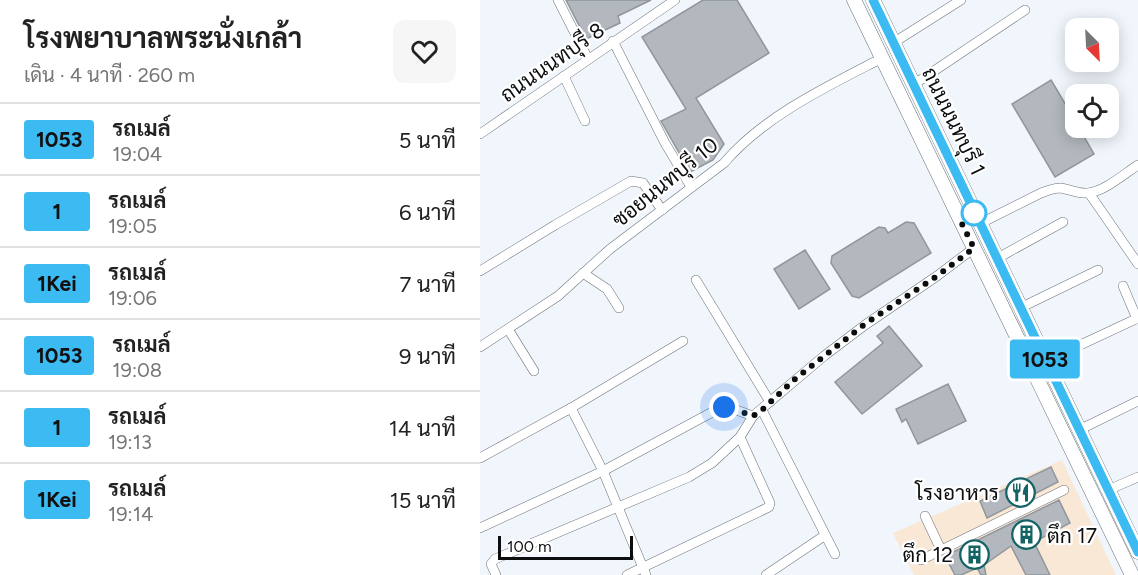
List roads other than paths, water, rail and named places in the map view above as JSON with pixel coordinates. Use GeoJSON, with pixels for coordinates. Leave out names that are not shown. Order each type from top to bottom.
{"type":"FeatureCollection","features":[{"type":"Feature","properties":{"kind":"main road","name":"ถนนนนทบุรี 1"},"geometry":{"type":"LineString","coordinates":[[854,0],[1132,575]]}},
{"type":"Feature","properties":{"kind":"main road","name":"ถนนนนทบุรี 1"},"geometry":{"type":"LineString","coordinates":[[873,0],[1138,552]]}},
{"type":"Feature","properties":{"kind":"street"},"geometry":{"type":"LineString","coordinates":[[558,0],[588,59]]}},
{"type":"Feature","properties":{"kind":"street","name":"ถนนนนทบุรี 8"},"geometry":{"type":"LineString","coordinates":[[482,129],[675,0]]}},
{"type":"Feature","properties":{"kind":"street"},"geometry":{"type":"LineString","coordinates":[[893,44],[961,0]]}},
{"type":"Feature","properties":{"kind":"street"},"geometry":{"type":"LineString","coordinates":[[913,85],[1025,10]]}},
{"type":"Feature","properties":{"kind":"street"},"geometry":{"type":"LineString","coordinates":[[613,41],[665,143],[691,187]]}},
{"type":"Feature","properties":{"kind":"street","name":"ซอยนนทบุรี 10"},"geometry":{"type":"LineString","coordinates":[[480,347],[558,296],[610,249],[724,163],[752,134],[826,87],[882,58]]}},
{"type":"Feature","properties":{"kind":"street"},"geometry":{"type":"LineString","coordinates":[[564,76],[585,121]]}},
{"type":"Feature","properties":{"kind":"street"},"geometry":{"type":"LineString","coordinates":[[980,224],[1041,193],[1060,188],[1071,192],[1089,193],[1099,190],[1138,165]]}},
{"type":"Feature","properties":{"kind":"street"},"geometry":{"type":"LineString","coordinates":[[480,270],[631,181],[643,183],[662,210]]}},
{"type":"Feature","properties":{"kind":"street"},"geometry":{"type":"LineString","coordinates":[[1089,193],[1138,264]]}},
{"type":"Feature","properties":{"kind":"street"},"geometry":{"type":"LineString","coordinates":[[996,259],[1063,222]]}},
{"type":"Feature","properties":{"kind":"street"},"geometry":{"type":"LineString","coordinates":[[495,575],[491,564],[495,559],[689,477],[712,463],[740,437],[753,416],[795,379],[865,324],[937,276],[974,248]]}},
{"type":"Feature","properties":{"kind":"street"},"geometry":{"type":"LineString","coordinates":[[1020,308],[1098,270]]}},
{"type":"Feature","properties":{"kind":"street"},"geometry":{"type":"LineString","coordinates":[[584,273],[607,289],[619,308]]}},
{"type":"Feature","properties":{"kind":"street"},"geometry":{"type":"LineString","coordinates":[[696,280],[770,402]]}},
{"type":"Feature","properties":{"kind":"street"},"geometry":{"type":"LineString","coordinates":[[1046,361],[1137,319],[1124,285]]}},
{"type":"Feature","properties":{"kind":"street"},"geometry":{"type":"LineString","coordinates":[[508,329],[534,371]]}},
{"type":"Feature","properties":{"kind":"street"},"geometry":{"type":"LineString","coordinates":[[480,458],[571,408],[683,341]]}},
{"type":"Feature","properties":{"kind":"street"},"geometry":{"type":"LineString","coordinates":[[1079,430],[1138,401]]}},
{"type":"Feature","properties":{"kind":"street"},"geometry":{"type":"LineString","coordinates":[[480,528],[603,471],[724,407],[753,416]]}},
{"type":"Feature","properties":{"kind":"street"},"geometry":{"type":"LineString","coordinates":[[571,408],[603,471],[645,571]]}},
{"type":"Feature","properties":{"kind":"street"},"geometry":{"type":"LineString","coordinates":[[762,410],[835,555]]}},
{"type":"Feature","properties":{"kind":"street"},"geometry":{"type":"LineString","coordinates":[[627,575],[645,571],[769,507],[770,503],[740,437]]}},
{"type":"Feature","properties":{"kind":"street"},"geometry":{"type":"LineString","coordinates":[[1108,490],[1138,477]]}},
{"type":"Feature","properties":{"kind":"street"},"geometry":{"type":"LineString","coordinates":[[921,560],[1064,490]]}},
{"type":"Feature","properties":{"kind":"street"},"geometry":{"type":"LineString","coordinates":[[925,516],[941,550]]}},
{"type":"Feature","properties":{"kind":"street"},"geometry":{"type":"LineString","coordinates":[[766,575],[824,536]]}},
{"type":"Feature","properties":{"kind":"place","name":"โรงอาหาร"},"geometry":{"type":"Point","coordinates":[1020,492]}},
{"type":"Feature","properties":{"kind":"place","name":"ตึก 17"},"geometry":{"type":"Point","coordinates":[1026,535]}},
{"type":"Feature","properties":{"kind":"place","name":"ตึก 12"},"geometry":{"type":"Point","coordinates":[974,554]}}]}
